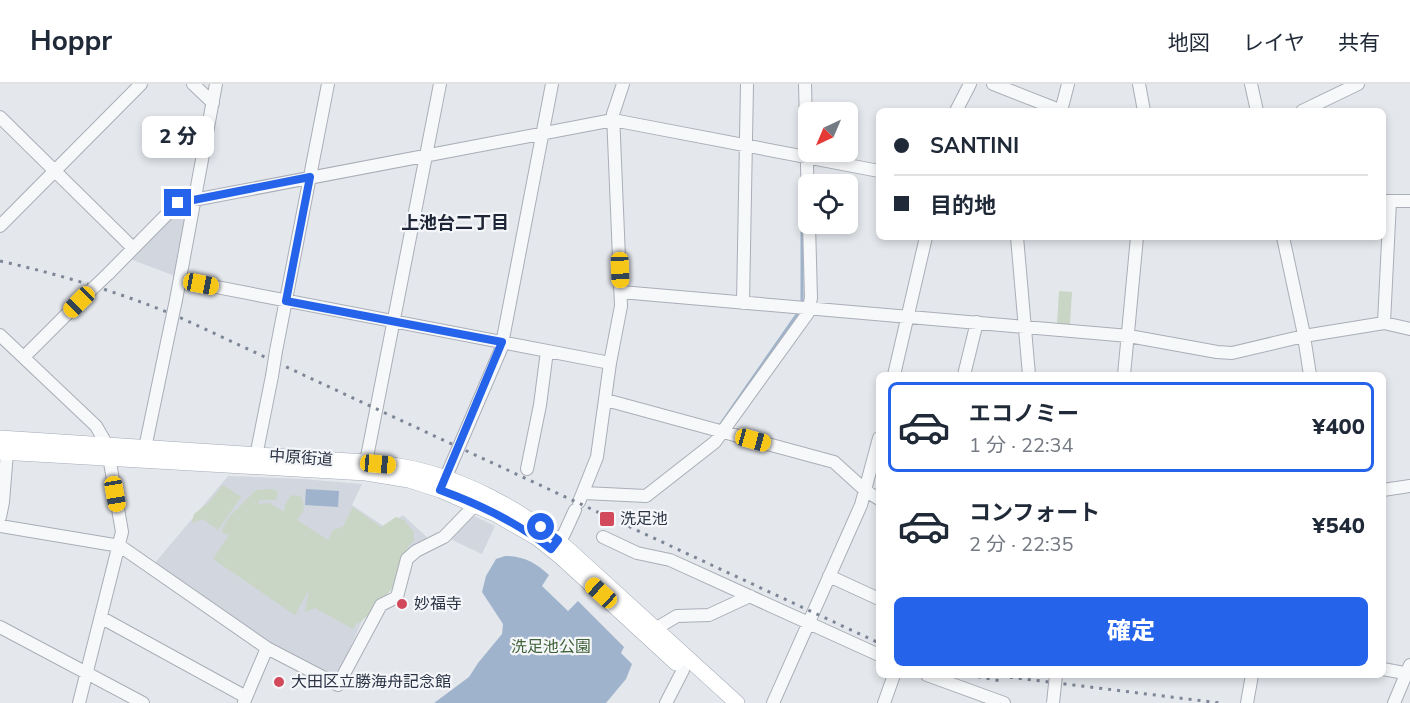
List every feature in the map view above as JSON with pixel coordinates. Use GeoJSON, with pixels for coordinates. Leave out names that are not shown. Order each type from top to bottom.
{"type":"FeatureCollection","features":[{"type":"Feature","properties":{"kind":"main road","name":"中原街道"},"geometry":{"type":"LineString","coordinates":[[2,447],[108,452],[145,448],[399,466],[442,484],[475,505],[554,545],[655,629],[736,703]]}},
{"type":"Feature","properties":{"kind":"main road","name":"中原街道"},"geometry":{"type":"LineString","coordinates":[[108,452],[128,459],[378,474],[477,492],[512,509],[541,527],[554,545],[720,703]]}},
{"type":"Feature","properties":{"kind":"street"},"geometry":{"type":"LineString","coordinates":[[0,226],[141,84]]}},
{"type":"Feature","properties":{"kind":"street"},"geometry":{"type":"LineString","coordinates":[[193,84],[213,103]]}},
{"type":"Feature","properties":{"kind":"street"},"geometry":{"type":"LineString","coordinates":[[128,459],[145,448],[180,280],[216,84]]}},
{"type":"Feature","properties":{"kind":"street"},"geometry":{"type":"LineString","coordinates":[[256,456],[328,84]]}},
{"type":"Feature","properties":{"kind":"street"},"geometry":{"type":"LineString","coordinates":[[366,462],[440,84]]}},
{"type":"Feature","properties":{"kind":"street"},"geometry":{"type":"LineString","coordinates":[[442,484],[502,342],[552,84]]}},
{"type":"Feature","properties":{"kind":"street"},"geometry":{"type":"LineString","coordinates":[[554,545],[564,534],[597,457],[610,363],[621,306],[612,114],[623,84]]}},
{"type":"Feature","properties":{"kind":"street"},"geometry":{"type":"LineString","coordinates":[[743,303],[747,84]]}},
{"type":"Feature","properties":{"kind":"street"},"geometry":{"type":"LineString","coordinates":[[805,84],[806,102]]}},
{"type":"Feature","properties":{"kind":"street"},"geometry":{"type":"LineString","coordinates":[[958,108],[970,84]]}},
{"type":"Feature","properties":{"kind":"street"},"geometry":{"type":"LineString","coordinates":[[993,84],[1054,108]]}},
{"type":"Feature","properties":{"kind":"street"},"geometry":{"type":"LineString","coordinates":[[1063,108],[1068,84]]}},
{"type":"Feature","properties":{"kind":"street"},"geometry":{"type":"LineString","coordinates":[[1139,84],[1143,108]]}},
{"type":"Feature","properties":{"kind":"street"},"geometry":{"type":"LineString","coordinates":[[1251,84],[1256,108]]}},
{"type":"Feature","properties":{"kind":"street"},"geometry":{"type":"LineString","coordinates":[[1308,108],[1358,84]]}},
{"type":"Feature","properties":{"kind":"street"},"geometry":{"type":"LineString","coordinates":[[0,117],[133,248]]}},
{"type":"Feature","properties":{"kind":"street"},"geometry":{"type":"LineString","coordinates":[[24,357],[178,203],[613,120],[798,154]]}},
{"type":"Feature","properties":{"kind":"street"},"geometry":{"type":"LineString","coordinates":[[836,162],[876,170]]}},
{"type":"Feature","properties":{"kind":"street"},"geometry":{"type":"LineString","coordinates":[[1386,201],[1410,201]]}},
{"type":"Feature","properties":{"kind":"street"},"geometry":{"type":"LineString","coordinates":[[579,501],[646,496],[715,442],[810,308],[809,234]]}},
{"type":"Feature","properties":{"kind":"street"},"geometry":{"type":"LineString","coordinates":[[895,372],[925,240]]}},
{"type":"Feature","properties":{"kind":"street"},"geometry":{"type":"LineString","coordinates":[[1017,240],[1029,372]]}},
{"type":"Feature","properties":{"kind":"street"},"geometry":{"type":"LineString","coordinates":[[1124,372],[1137,240]]}},
{"type":"Feature","properties":{"kind":"street"},"geometry":{"type":"LineString","coordinates":[[1284,240],[1310,372]]}},
{"type":"Feature","properties":{"kind":"street"},"geometry":{"type":"LineString","coordinates":[[1384,323],[1385,240]]}},
{"type":"Feature","properties":{"kind":"street"},"geometry":{"type":"LineString","coordinates":[[180,280],[610,363]]}},
{"type":"Feature","properties":{"kind":"street"},"geometry":{"type":"LineString","coordinates":[[621,292],[1129,336],[1232,353],[1304,336],[1384,323],[1410,329]]}},
{"type":"Feature","properties":{"kind":"street"},"geometry":{"type":"LineString","coordinates":[[965,372],[977,322]]}},
{"type":"Feature","properties":{"kind":"street"},"geometry":{"type":"LineString","coordinates":[[0,335],[99,429],[108,452],[122,532],[79,703]]}},
{"type":"Feature","properties":{"kind":"street"},"geometry":{"type":"LineString","coordinates":[[527,469],[540,405],[547,351]]}},
{"type":"Feature","properties":{"kind":"street"},"geometry":{"type":"LineString","coordinates":[[606,399],[834,462],[876,497]]}},
{"type":"Feature","properties":{"kind":"street"},"geometry":{"type":"LineString","coordinates":[[0,517],[3,502],[2,447]]}},
{"type":"Feature","properties":{"kind":"street"},"geometry":{"type":"LineString","coordinates":[[773,703],[866,491],[876,450]]}},
{"type":"Feature","properties":{"kind":"street"},"geometry":{"type":"LineString","coordinates":[[1386,490],[1410,486]]}},
{"type":"Feature","properties":{"kind":"street"},"geometry":{"type":"LineString","coordinates":[[0,526],[120,546],[267,648],[338,685],[381,605],[397,597],[406,559],[416,551],[444,537],[475,505]]}},
{"type":"Feature","properties":{"kind":"street"},"geometry":{"type":"LineString","coordinates":[[603,537],[637,553],[670,560],[876,654]]}},
{"type":"Feature","properties":{"kind":"street"},"geometry":{"type":"LineString","coordinates":[[829,576],[876,598]]}},
{"type":"Feature","properties":{"kind":"street"},"geometry":{"type":"LineString","coordinates":[[655,629],[677,616],[710,615],[750,596]]}},
{"type":"Feature","properties":{"kind":"street"},"geometry":{"type":"LineString","coordinates":[[102,618],[245,700],[267,648]]}},
{"type":"Feature","properties":{"kind":"street"},"geometry":{"type":"LineString","coordinates":[[0,627],[143,703]]}},
{"type":"Feature","properties":{"kind":"street"},"geometry":{"type":"LineString","coordinates":[[1386,669],[1409,671],[1394,703]]}},
{"type":"Feature","properties":{"kind":"street"},"geometry":{"type":"LineString","coordinates":[[666,703],[683,670]]}},
{"type":"Feature","properties":{"kind":"street"},"geometry":{"type":"LineString","coordinates":[[884,703],[893,678]]}},
{"type":"Feature","properties":{"kind":"street"},"geometry":{"type":"LineString","coordinates":[[935,678],[1005,703]]}},
{"type":"Feature","properties":{"kind":"street"},"geometry":{"type":"LineString","coordinates":[[1053,703],[1056,678]]}},
{"type":"Feature","properties":{"kind":"street"},"geometry":{"type":"LineString","coordinates":[[1247,703],[1251,681]]}},
{"type":"Feature","properties":{"kind":"shaded area"},"geometry":{"type":"Polygon","coordinates":[[[188,204],[175,276],[130,259],[181,206],[188,204]]]}},
{"type":"Feature","properties":{"kind":"shaded area"},"geometry":{"type":"Polygon","coordinates":[[[228,476],[362,484],[352,505],[385,527],[403,515],[430,540],[373,595],[336,681],[266,644],[154,564],[228,476]]]}},
{"type":"Feature","properties":{"kind":"shaded area"},"geometry":{"type":"Polygon","coordinates":[[[472,515],[495,526],[482,554],[448,538],[472,515]]]}},
{"type":"Feature","properties":{"kind":"green space"},"geometry":{"type":"Polygon","coordinates":[[[1059,291],[1072,292],[1070,325],[1057,324],[1059,291]]]}},
{"type":"Feature","properties":{"kind":"green space"},"geometry":{"type":"Polygon","coordinates":[[[223,485],[241,497],[218,530],[203,519],[192,523],[194,514],[208,503],[223,485]]]}},
{"type":"Feature","properties":{"kind":"green space"},"geometry":{"type":"Polygon","coordinates":[[[256,490],[278,491],[276,500],[260,500],[258,504],[269,503],[284,512],[290,496],[297,495],[302,498],[304,510],[297,520],[328,540],[333,530],[343,527],[353,507],[381,527],[396,517],[404,520],[414,532],[414,540],[406,549],[410,548],[395,585],[385,596],[378,599],[372,612],[358,624],[357,622],[353,629],[315,608],[305,612],[309,590],[295,615],[213,559],[229,535],[223,533],[222,529],[230,516],[256,490]]]}},
{"type":"Feature","properties":{"kind":"water"},"geometry":{"type":"Polygon","coordinates":[[[306,489],[339,491],[338,507],[305,505],[306,489]]]}},
{"type":"Feature","properties":{"kind":"water","name":"洗足池公園"},"geometry":{"type":"Polygon","coordinates":[[[505,556],[524,559],[539,567],[549,575],[542,586],[568,611],[578,601],[624,647],[621,653],[632,664],[626,679],[606,703],[434,703],[469,677],[502,634],[503,624],[482,592],[486,576],[496,559],[505,556]]]}},
{"type":"Feature","properties":{"kind":"waterway"},"geometry":{"type":"LineString","coordinates":[[802,234],[802,304]]}},
{"type":"Feature","properties":{"kind":"waterway"},"geometry":{"type":"LineString","coordinates":[[718,428],[800,310]]}},
{"type":"Feature","properties":{"kind":"railway"},"geometry":{"type":"LineString","coordinates":[[0,261],[90,285],[179,317],[876,642]]}},
{"type":"Feature","properties":{"kind":"railway"},"geometry":{"type":"LineString","coordinates":[[985,678],[1001,681]]}},
{"type":"Feature","properties":{"kind":"railway"},"geometry":{"type":"LineString","coordinates":[[1016,678],[1220,703]]}},
{"type":"Feature","properties":{"kind":"place","name":"洗足池"},"geometry":{"type":"Point","coordinates":[607,519]}},
{"type":"Feature","properties":{"kind":"place","name":"妙福寺"},"geometry":{"type":"Point","coordinates":[402,604]}},
{"type":"Feature","properties":{"kind":"place","name":"大田区立勝海舟記念館"},"geometry":{"type":"Point","coordinates":[279,682]}},
{"type":"Feature","properties":{"kind":"district","name":"上池台二丁目"},"geometry":{"type":"Point","coordinates":[455,223]}},
{"type":"Feature","properties":{"kind":"route"},"geometry":{"type":"LineString","coordinates":[[178,203],[310,177],[286,301],[502,342],[440,490],[497,515],[537,538],[551,549],[558,540],[541,527]]}}]}
